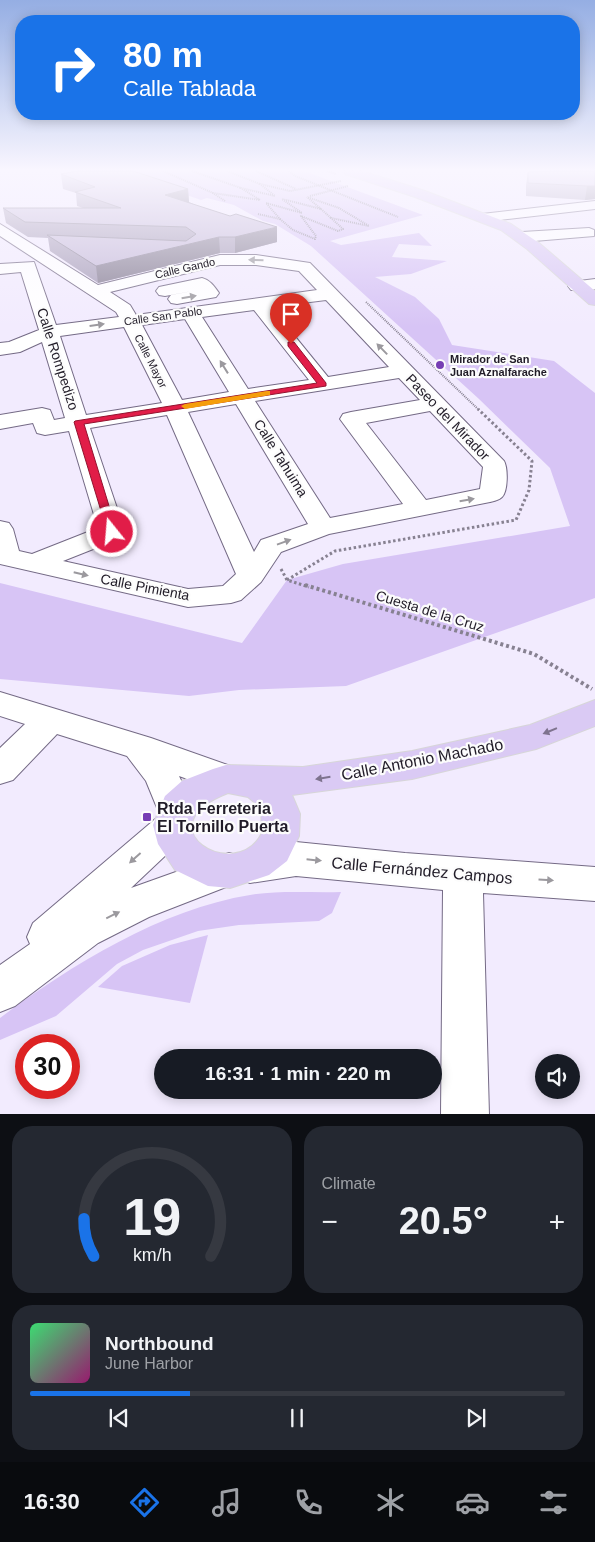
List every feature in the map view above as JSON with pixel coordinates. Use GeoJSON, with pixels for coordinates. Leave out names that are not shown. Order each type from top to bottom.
{"type":"FeatureCollection","features":[{"type":"Feature","properties":{"kind":"main road"},"geometry":{"type":"LineString","coordinates":[[494,223],[522,237],[595,300]]}},
{"type":"Feature","properties":{"kind":"main road","name":"Calle Antonio Machado"},"geometry":{"type":"LineString","coordinates":[[235,780],[303,781],[412,764],[536,736],[595,712]]}},
{"type":"Feature","properties":{"kind":"main road"},"geometry":{"type":"LineString","coordinates":[[235,780],[268,791],[279,803],[283,830],[276,845],[266,857],[239,868],[209,869],[191,861],[178,849],[174,818],[186,796],[208,783],[235,780]]}},
{"type":"Feature","properties":{"kind":"street"},"geometry":{"type":"LineString","coordinates":[[0,229],[117,305]]}},
{"type":"Feature","properties":{"kind":"street"},"geometry":{"type":"LineString","coordinates":[[522,237],[589,233]]}},
{"type":"Feature","properties":{"kind":"street"},"geometry":{"type":"LineString","coordinates":[[540,253],[567,251]]}},
{"type":"Feature","properties":{"kind":"street"},"geometry":{"type":"LineString","coordinates":[[0,269],[42,256]]}},
{"type":"Feature","properties":{"kind":"street","name":"Calle Rompedizo"},"geometry":{"type":"LineString","coordinates":[[34,563],[112,532],[49,332],[42,256]]}},
{"type":"Feature","properties":{"kind":"street","name":"Calle Gando"},"geometry":{"type":"LineString","coordinates":[[117,305],[220,260],[256,260],[304,267]]}},
{"type":"Feature","properties":{"kind":"street","name":"Paseo del Mirador"},"geometry":{"type":"LineString","coordinates":[[271,546],[323,528],[481,497],[492,493],[495,466],[304,267]]}},
{"type":"Feature","properties":{"kind":"street"},"geometry":{"type":"LineString","coordinates":[[577,286],[595,284]]}},
{"type":"Feature","properties":{"kind":"street","name":"Calle San Pablo"},"geometry":{"type":"LineString","coordinates":[[0,349],[13,348],[117,305],[190,313],[330,294]]}},
{"type":"Feature","properties":{"kind":"street"},"geometry":{"type":"LineString","coordinates":[[259,304],[323,384]]}},
{"type":"Feature","properties":{"kind":"street","name":"Calle Mayor"},"geometry":{"type":"LineString","coordinates":[[117,305],[175,408],[251,576]]}},
{"type":"Feature","properties":{"kind":"street","name":"Calle Tahuima"},"geometry":{"type":"LineString","coordinates":[[190,313],[323,528]]}},
{"type":"Feature","properties":{"kind":"street"},"geometry":{"type":"LineString","coordinates":[[0,422],[42,415],[45,428],[404,372]]}},
{"type":"Feature","properties":{"kind":"street"},"geometry":{"type":"LineString","coordinates":[[419,508],[351,419],[435,404]]}},
{"type":"Feature","properties":{"kind":"street","name":"Calle Pimienta"},"geometry":{"type":"LineString","coordinates":[[0,530],[7,557],[188,598],[231,594],[251,576]]}},
{"type":"Feature","properties":{"kind":"street"},"geometry":{"type":"LineString","coordinates":[[251,576],[271,546]]}},
{"type":"Feature","properties":{"kind":"street"},"geometry":{"type":"LineString","coordinates":[[0,704],[52,719],[235,780]]}},
{"type":"Feature","properties":{"kind":"street"},"geometry":{"type":"LineString","coordinates":[[0,770],[52,719]]}},
{"type":"Feature","properties":{"kind":"street"},"geometry":{"type":"LineString","coordinates":[[0,980],[174,818],[161,775],[139,748]]}},
{"type":"Feature","properties":{"kind":"street","name":"Calle Fernández Campos"},"geometry":{"type":"LineString","coordinates":[[0,991],[83,930],[135,904],[239,868],[296,858],[595,884]]}},
{"type":"Feature","properties":{"kind":"street"},"geometry":{"type":"LineString","coordinates":[[463,874],[465,1114]]}},
{"type":"Feature","properties":{"kind":"path"},"geometry":{"type":"LineString","coordinates":[[284,223],[293,230],[316,239],[316,236],[305,223]]}},
{"type":"Feature","properties":{"kind":"path"},"geometry":{"type":"LineString","coordinates":[[321,223],[338,231],[343,231],[335,223]]}},
{"type":"Feature","properties":{"kind":"path"},"geometry":{"type":"LineString","coordinates":[[354,223],[369,226],[367,223]]}},
{"type":"Feature","properties":{"kind":"path"},"geometry":{"type":"LineString","coordinates":[[271,546],[287,580],[334,551],[516,520],[529,490],[532,461],[362,298]]}},
{"type":"Feature","properties":{"kind":"path","name":"Cuesta de la Cruz"},"geometry":{"type":"LineString","coordinates":[[287,580],[534,654],[595,691]]}},
{"type":"Feature","properties":{"kind":"shaded area"},"geometry":{"type":"Polygon","coordinates":[[[271,223],[394,223],[330,241],[341,245],[419,233],[432,246],[399,244],[392,257],[447,261],[411,274],[375,277],[415,297],[439,319],[452,345],[554,361],[595,393],[595,598],[346,686],[239,690],[189,696],[0,679],[0,583],[242,643],[287,580],[343,564],[570,526],[550,468],[479,399],[311,246],[271,223]]]}},
{"type":"Feature","properties":{"kind":"shaded area"},"geometry":{"type":"Polygon","coordinates":[[[341,892],[332,913],[319,921],[239,925],[198,931],[143,950],[117,964],[56,1016],[0,1040],[0,1018],[87,959],[151,926],[217,902],[261,893],[341,892]]]}},
{"type":"Feature","properties":{"kind":"shaded area"},"geometry":{"type":"Polygon","coordinates":[[[208,935],[190,1003],[98,987],[122,966],[170,945],[208,935]]]}},
{"type":"Feature","properties":{"kind":"building"},"geometry":{"type":"Polygon","coordinates":[[[57,223],[264,223],[277,227],[235,237],[219,237],[96,266],[47,235],[186,241],[196,234],[186,227],[57,223]]]}},
{"type":"Feature","properties":{"kind":"slow traffic"},"geometry":{"type":"LineString","coordinates":[[185,406],[267,393]]}},
{"type":"Feature","properties":{"kind":"place","name":"Mirador de San Juan Aznalfarache"},"geometry":{"type":"Point","coordinates":[440,365]}},
{"type":"Feature","properties":{"kind":"place","name":"Rtda Ferreteria El Tornillo Puerta"},"geometry":{"type":"Point","coordinates":[147,817]}},
{"type":"Feature","properties":{"kind":"route"},"geometry":{"type":"LineString","coordinates":[[112,532],[78,422],[323,384],[291,344]]}}]}
